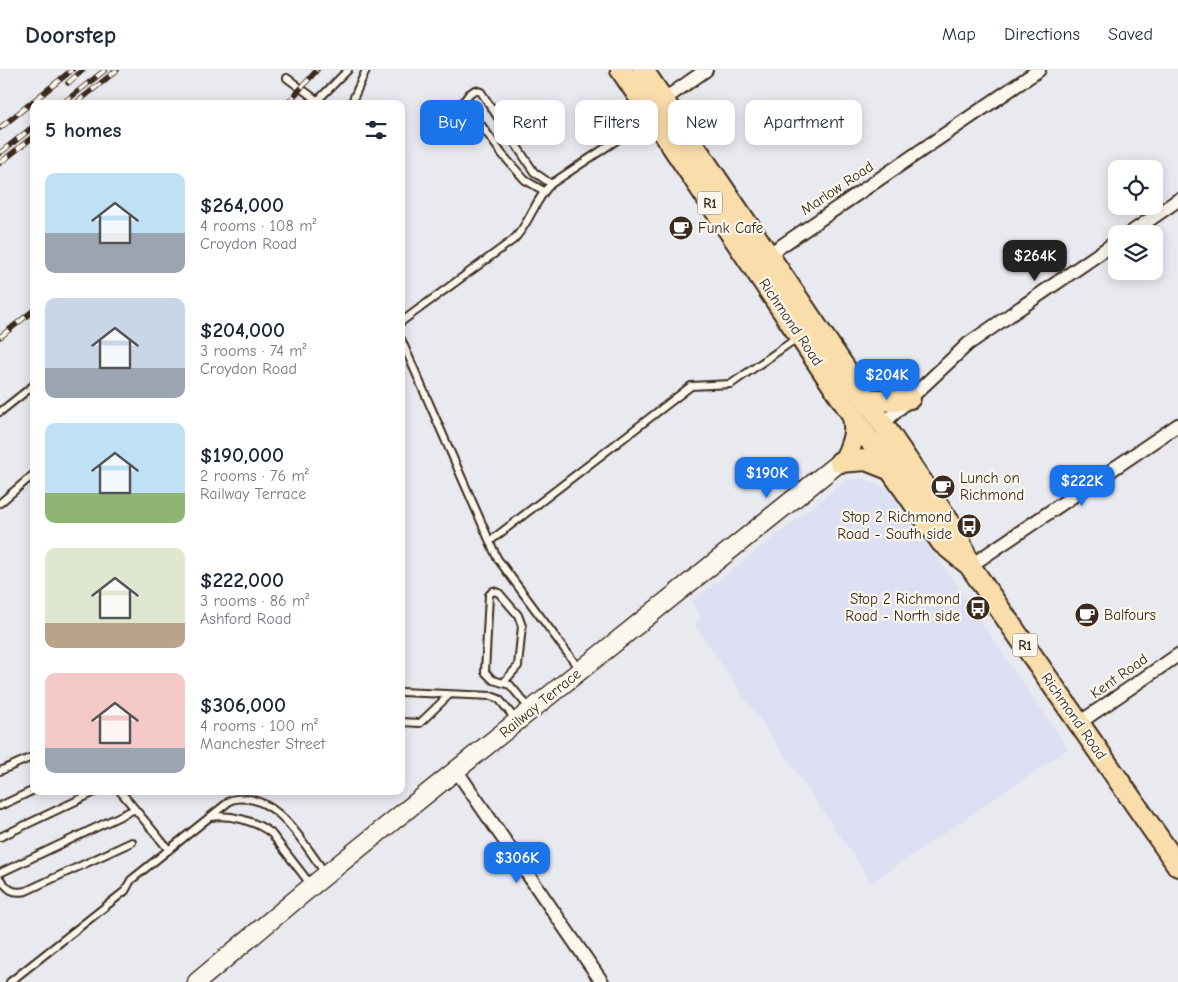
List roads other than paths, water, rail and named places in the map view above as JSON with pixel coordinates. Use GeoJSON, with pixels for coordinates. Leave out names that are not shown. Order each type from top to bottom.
{"type":"FeatureCollection","features":[{"type":"Feature","properties":{"kind":"main road","name":"Richmond Road"},"geometry":{"type":"LineString","coordinates":[[621,70],[645,100]]}},
{"type":"Feature","properties":{"kind":"main road","name":"Richmond Road"},"geometry":{"type":"LineString","coordinates":[[642,70],[650,100]]}},
{"type":"Feature","properties":{"kind":"main road","name":"Richmond Road"},"geometry":{"type":"LineString","coordinates":[[658,117],[760,260],[866,399],[956,532],[970,566],[1178,866]]}},
{"type":"Feature","properties":{"kind":"main road","name":"Richmond Road"},"geometry":{"type":"LineString","coordinates":[[760,260],[800,336],[868,438],[942,543],[970,566]]}},
{"type":"Feature","properties":{"kind":"main road"},"geometry":{"type":"LineString","coordinates":[[866,399],[895,401],[910,398]]}},
{"type":"Feature","properties":{"kind":"main road"},"geometry":{"type":"LineString","coordinates":[[852,414],[855,424],[854,440],[843,459],[866,460],[891,470]]}},
{"type":"Feature","properties":{"kind":"main road","name":"Railway Terrace"},"geometry":{"type":"LineString","coordinates":[[197,982],[312,886],[843,459],[883,424]]}},
{"type":"Feature","properties":{"kind":"street"},"geometry":{"type":"LineString","coordinates":[[658,106],[706,70]]}},
{"type":"Feature","properties":{"kind":"street","name":"Marlow Road"},"geometry":{"type":"LineString","coordinates":[[760,260],[1039,70]]}},
{"type":"Feature","properties":{"kind":"street"},"geometry":{"type":"LineString","coordinates":[[1142,225],[1178,200]]}},
{"type":"Feature","properties":{"kind":"street"},"geometry":{"type":"LineString","coordinates":[[883,424],[968,344],[1108,248]]}},
{"type":"Feature","properties":{"kind":"street"},"geometry":{"type":"LineString","coordinates":[[970,566],[1178,424]]}},
{"type":"Feature","properties":{"kind":"street","name":"Kent Road"},"geometry":{"type":"LineString","coordinates":[[1079,723],[1178,655]]}},
{"type":"Feature","properties":{"kind":"street"},"geometry":{"type":"LineString","coordinates":[[456,770],[602,982]]}},
{"type":"Feature","properties":{"kind":"lane"},"geometry":{"type":"LineString","coordinates":[[321,100],[348,70]]}},
{"type":"Feature","properties":{"kind":"lane"},"geometry":{"type":"LineString","coordinates":[[353,100],[366,70]]}},
{"type":"Feature","properties":{"kind":"lane"},"geometry":{"type":"LineString","coordinates":[[286,78],[314,100]]}},
{"type":"Feature","properties":{"kind":"lane"},"geometry":{"type":"LineString","coordinates":[[544,191],[525,180],[502,154],[464,101],[469,94],[475,90],[481,92],[534,172],[551,184]]}},
{"type":"Feature","properties":{"kind":"lane"},"geometry":{"type":"LineString","coordinates":[[405,319],[513,240],[527,225],[544,191],[605,145]]}},
{"type":"Feature","properties":{"kind":"lane"},"geometry":{"type":"LineString","coordinates":[[490,540],[691,386],[731,384],[800,336]]}},
{"type":"Feature","properties":{"kind":"lane"},"geometry":{"type":"LineString","coordinates":[[405,349],[490,540],[496,558],[581,671]]}},
{"type":"Feature","properties":{"kind":"lane"},"geometry":{"type":"LineString","coordinates":[[0,412],[30,388]]}},
{"type":"Feature","properties":{"kind":"lane"},"geometry":{"type":"LineString","coordinates":[[0,503],[30,477]]}},
{"type":"Feature","properties":{"kind":"lane"},"geometry":{"type":"LineString","coordinates":[[504,682],[518,666],[522,626],[518,615],[499,593],[494,591],[489,595],[485,672],[493,680],[510,685],[531,710]]}},
{"type":"Feature","properties":{"kind":"lane"},"geometry":{"type":"LineString","coordinates":[[405,692],[491,696],[499,699],[517,721]]}},
{"type":"Feature","properties":{"kind":"lane"},"geometry":{"type":"LineString","coordinates":[[405,722],[420,723],[449,695]]}},
{"type":"Feature","properties":{"kind":"lane"},"geometry":{"type":"LineString","coordinates":[[0,771],[30,758]]}},
{"type":"Feature","properties":{"kind":"lane"},"geometry":{"type":"LineString","coordinates":[[0,806],[30,792]]}},
{"type":"Feature","properties":{"kind":"lane"},"geometry":{"type":"LineString","coordinates":[[0,837],[89,795]]}},
{"type":"Feature","properties":{"kind":"lane"},"geometry":{"type":"LineString","coordinates":[[123,795],[169,850]]}},
{"type":"Feature","properties":{"kind":"lane"},"geometry":{"type":"LineString","coordinates":[[10,982],[125,891],[131,880],[231,800],[248,798],[267,806],[287,822],[327,875]]}},
{"type":"Feature","properties":{"kind":"lane"},"geometry":{"type":"LineString","coordinates":[[0,872],[135,809]]}},
{"type":"Feature","properties":{"kind":"lane"},"geometry":{"type":"LineString","coordinates":[[212,817],[235,818],[262,827],[270,833],[312,886]]}},
{"type":"Feature","properties":{"kind":"lane"},"geometry":{"type":"LineString","coordinates":[[0,878],[9,890],[16,893],[21,892],[132,842]]}},
{"type":"Feature","properties":{"kind":"railway"},"geometry":{"type":"LineString","coordinates":[[35,100],[72,70]]}},
{"type":"Feature","properties":{"kind":"railway"},"geometry":{"type":"LineString","coordinates":[[68,83],[83,70]]}},
{"type":"Feature","properties":{"kind":"railway"},"geometry":{"type":"LineString","coordinates":[[67,100],[105,70]]}},
{"type":"Feature","properties":{"kind":"railway"},"geometry":{"type":"LineString","coordinates":[[80,100],[117,70]]}},
{"type":"Feature","properties":{"kind":"railway"},"geometry":{"type":"LineString","coordinates":[[291,100],[317,70]]}},
{"type":"Feature","properties":{"kind":"railway"},"geometry":{"type":"LineString","coordinates":[[0,128],[30,104]]}},
{"type":"Feature","properties":{"kind":"railway"},"geometry":{"type":"LineString","coordinates":[[0,153],[30,129]]}},
{"type":"Feature","properties":{"kind":"railway"},"geometry":{"type":"LineString","coordinates":[[0,163],[30,139]]}},
{"type":"Feature","properties":{"kind":"railway"},"geometry":{"type":"LineString","coordinates":[[0,337],[30,313]]}},
{"type":"Feature","properties":{"kind":"place","name":"Funk Cafe"},"geometry":{"type":"Point","coordinates":[681,228]}},
{"type":"Feature","properties":{"kind":"place","name":"Lunch on Richmond"},"geometry":{"type":"Point","coordinates":[943,487]}},
{"type":"Feature","properties":{"kind":"place","name":"Stop 2 Richmond Road - South side"},"geometry":{"type":"Point","coordinates":[969,526]}},
{"type":"Feature","properties":{"kind":"place","name":"Stop 2 Richmond Road - North side"},"geometry":{"type":"Point","coordinates":[978,608]}},
{"type":"Feature","properties":{"kind":"place","name":"Balfours"},"geometry":{"type":"Point","coordinates":[1087,615]}}]}
